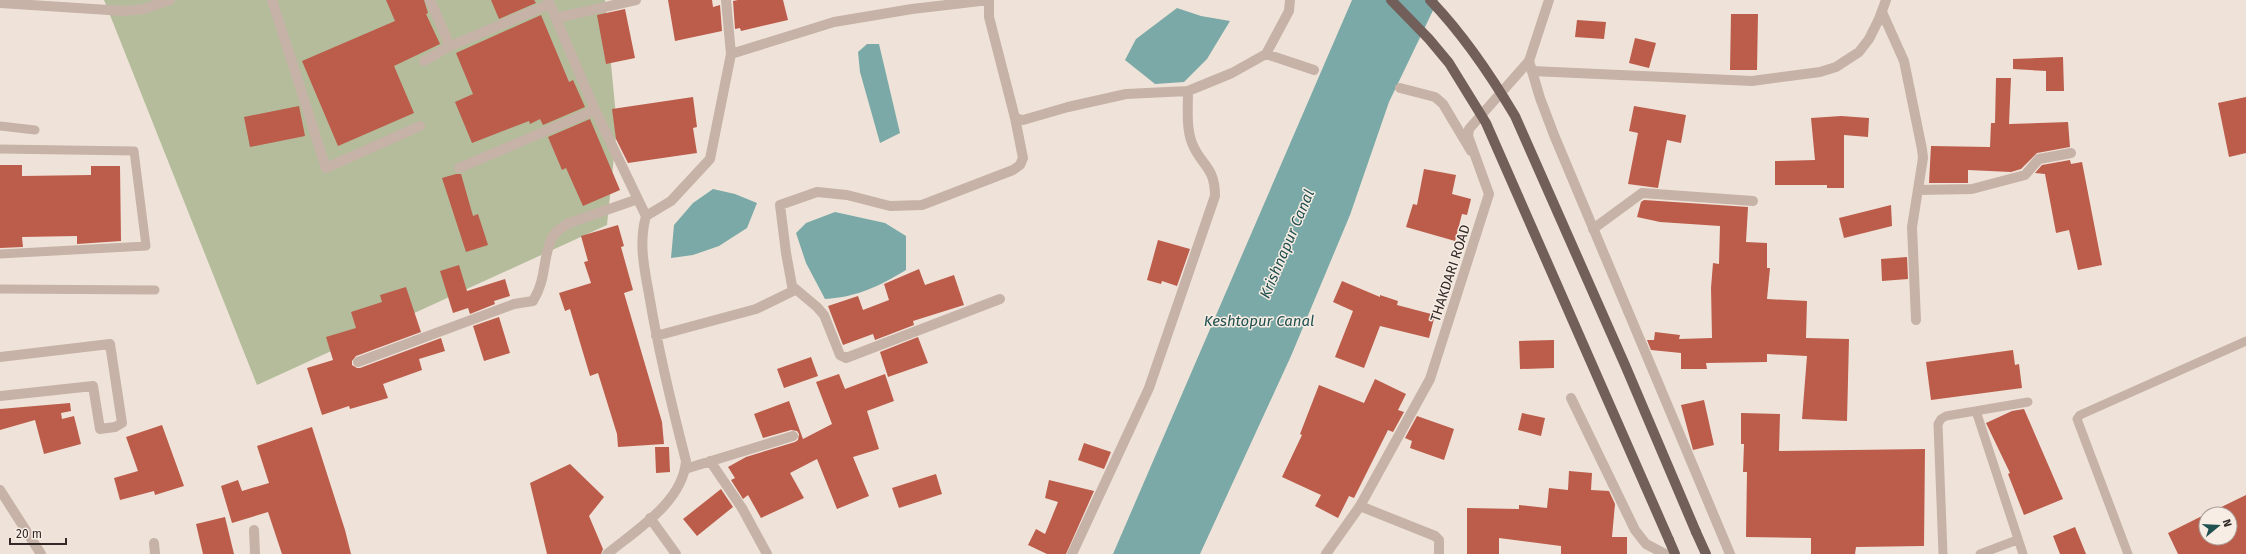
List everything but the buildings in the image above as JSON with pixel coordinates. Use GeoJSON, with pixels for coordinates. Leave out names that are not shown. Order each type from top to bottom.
{"type":"FeatureCollection","features":[{"type":"Feature","properties":{"kind":"main road"},"geometry":{"type":"LineString","coordinates":[[1391,0],[1429,39],[1449,63],[1486,123],[1676,554]]}},
{"type":"Feature","properties":{"kind":"main road"},"geometry":{"type":"LineString","coordinates":[[1430,0],[1469,44],[1494,80],[1515,116],[1625,365],[1706,554]]}},
{"type":"Feature","properties":{"kind":"street"},"geometry":{"type":"LineString","coordinates":[[0,4],[124,11],[144,9],[170,0]]}},
{"type":"Feature","properties":{"kind":"street"},"geometry":{"type":"LineString","coordinates":[[272,0],[326,168],[420,126]]}},
{"type":"Feature","properties":{"kind":"street"},"geometry":{"type":"LineString","coordinates":[[430,0],[447,39],[448,47]]}},
{"type":"Feature","properties":{"kind":"street"},"geometry":{"type":"LineString","coordinates":[[556,18],[636,0]]}},
{"type":"Feature","properties":{"kind":"street"},"geometry":{"type":"LineString","coordinates":[[646,216],[671,201],[710,159],[731,54],[726,0]]}},
{"type":"Feature","properties":{"kind":"street"},"geometry":{"type":"LineString","coordinates":[[656,336],[756,308],[793,291],[784,240],[780,205],[816,192],[847,195],[890,206],[922,205],[1013,170],[1020,165],[1023,158],[1015,118],[989,17],[989,0]]}},
{"type":"Feature","properties":{"kind":"street"},"geometry":{"type":"LineString","coordinates":[[731,54],[834,22],[912,9],[996,0]]}},
{"type":"Feature","properties":{"kind":"street"},"geometry":{"type":"LineString","coordinates":[[1015,118],[1024,120],[1126,94],[1188,91],[1232,73],[1266,54],[1289,11],[1290,0]]}},
{"type":"Feature","properties":{"kind":"street","name":"THAKDARI ROAD"},"geometry":{"type":"LineString","coordinates":[[1326,554],[1360,506],[1430,379],[1488,204],[1488,189],[1468,136],[1469,129],[1529,61],[1549,0]]}},
{"type":"Feature","properties":{"kind":"street"},"geometry":{"type":"LineString","coordinates":[[1532,71],[1752,80],[1795,76],[1836,67],[1859,52],[1869,39],[1886,0]]}},
{"type":"Feature","properties":{"kind":"street"},"geometry":{"type":"LineString","coordinates":[[424,61],[448,47],[549,2],[595,110],[646,216],[641,233],[656,336],[686,461],[685,469],[673,495],[650,518],[607,554]]}},
{"type":"Feature","properties":{"kind":"street"},"geometry":{"type":"LineString","coordinates":[[1882,12],[1904,61],[1923,158],[1912,237],[1916,320]]}},
{"type":"Feature","properties":{"kind":"street"},"geometry":{"type":"LineString","coordinates":[[1266,54],[1314,70]]}},
{"type":"Feature","properties":{"kind":"street"},"geometry":{"type":"LineString","coordinates":[[1529,61],[1540,98],[1554,135],[1730,554]]}},
{"type":"Feature","properties":{"kind":"street"},"geometry":{"type":"LineString","coordinates":[[1400,88],[1436,97],[1443,104],[1479,165]]}},
{"type":"Feature","properties":{"kind":"street"},"geometry":{"type":"LineString","coordinates":[[1072,554],[1149,388],[1215,196],[1215,182],[1210,169],[1191,142],[1188,91]]}},
{"type":"Feature","properties":{"kind":"street"},"geometry":{"type":"LineString","coordinates":[[459,168],[595,110]]}},
{"type":"Feature","properties":{"kind":"street"},"geometry":{"type":"LineString","coordinates":[[1918,190],[1972,189],[2025,175],[2039,159],[2071,153]]}},
{"type":"Feature","properties":{"kind":"street"},"geometry":{"type":"LineString","coordinates":[[1593,229],[1642,193],[1753,201]]}},
{"type":"Feature","properties":{"kind":"street"},"geometry":{"type":"LineString","coordinates":[[358,362],[514,304],[532,301],[541,288],[552,237],[559,229],[569,223],[638,199]]}},
{"type":"Feature","properties":{"kind":"street"},"geometry":{"type":"LineString","coordinates":[[792,286],[817,307],[824,315],[840,355],[846,358],[1000,300]]}},
{"type":"Feature","properties":{"kind":"street"},"geometry":{"type":"LineString","coordinates":[[0,357],[110,344],[122,423],[115,427],[100,428],[93,386],[0,396]]}},
{"type":"Feature","properties":{"kind":"street"},"geometry":{"type":"LineString","coordinates":[[1571,398],[1635,530],[1646,544],[1665,554]]}},
{"type":"Feature","properties":{"kind":"street"},"geometry":{"type":"LineString","coordinates":[[685,469],[793,436]]}},
{"type":"Feature","properties":{"kind":"street"},"geometry":{"type":"LineString","coordinates":[[710,461],[742,508],[767,554]]}},
{"type":"Feature","properties":{"kind":"street"},"geometry":{"type":"LineString","coordinates":[[0,490],[41,554]]}},
{"type":"Feature","properties":{"kind":"street"},"geometry":{"type":"LineString","coordinates":[[1360,506],[1435,536],[1439,540],[1439,554]]}},
{"type":"Feature","properties":{"kind":"street"},"geometry":{"type":"LineString","coordinates":[[650,518],[676,554]]}},
{"type":"Feature","properties":{"kind":"street"},"geometry":{"type":"LineString","coordinates":[[254,530],[255,554]]}},
{"type":"Feature","properties":{"kind":"street"},"geometry":{"type":"LineString","coordinates":[[154,543],[155,554]]}},
{"type":"Feature","properties":{"kind":"lane"},"geometry":{"type":"LineString","coordinates":[[0,126],[35,130]]}},
{"type":"Feature","properties":{"kind":"lane"},"geometry":{"type":"LineString","coordinates":[[0,149],[134,150],[146,246],[0,254]]}},
{"type":"Feature","properties":{"kind":"lane"},"geometry":{"type":"LineString","coordinates":[[0,289],[155,290]]}},
{"type":"Feature","properties":{"kind":"lane"},"geometry":{"type":"LineString","coordinates":[[2128,554],[2077,419],[2080,415],[2246,341]]}},
{"type":"Feature","properties":{"kind":"lane"},"geometry":{"type":"LineString","coordinates":[[1943,554],[1938,424],[1941,419],[1946,416],[2028,402]]}},
{"type":"Feature","properties":{"kind":"lane"},"geometry":{"type":"LineString","coordinates":[[1976,411],[2017,540],[2023,554]]}},
{"type":"Feature","properties":{"kind":"lane"},"geometry":{"type":"LineString","coordinates":[[1980,554],[2017,540]]}},
{"type":"Feature","properties":{"kind":"green space"},"geometry":{"type":"Polygon","coordinates":[[[104,0],[605,0],[617,127],[607,225],[257,385],[104,0]]]}},
{"type":"Feature","properties":{"kind":"water","name":"Keshtopur Canal"},"geometry":{"type":"Polygon","coordinates":[[[1352,0],[1438,0],[1389,102],[1350,215],[1291,356],[1200,554],[1113,554],[1352,0]]]}},
{"type":"Feature","properties":{"kind":"water"},"geometry":{"type":"Polygon","coordinates":[[[1177,8],[1201,16],[1230,21],[1207,59],[1184,82],[1155,84],[1125,60],[1136,39],[1177,8]]]}},
{"type":"Feature","properties":{"kind":"water"},"geometry":{"type":"Polygon","coordinates":[[[867,44],[879,44],[900,133],[880,143],[860,72],[858,52],[867,44]]]}},
{"type":"Feature","properties":{"kind":"water"},"geometry":{"type":"Polygon","coordinates":[[[713,189],[735,194],[757,203],[747,228],[719,246],[693,255],[671,258],[674,225],[693,203],[713,189]]]}},
{"type":"Feature","properties":{"kind":"water"},"geometry":{"type":"Polygon","coordinates":[[[835,212],[885,223],[906,236],[906,270],[868,290],[848,296],[825,299],[806,263],[796,233],[806,223],[835,212]]]}},
{"type":"Feature","properties":{"kind":"water label","name":"Krishnapur Canal"},"geometry":{"type":"Point","coordinates":[1287,244]}}]}
